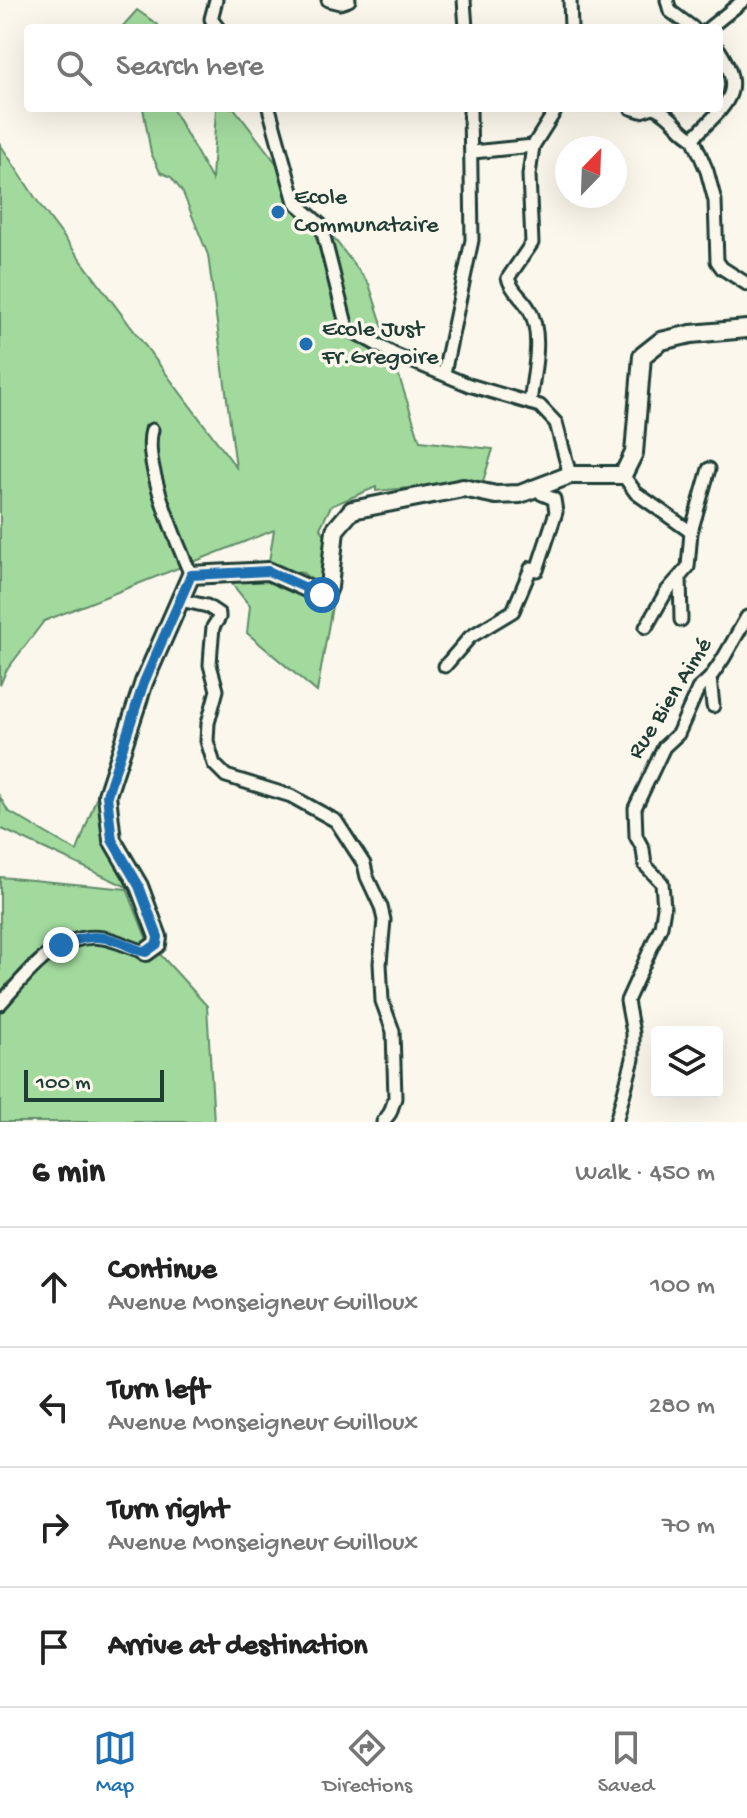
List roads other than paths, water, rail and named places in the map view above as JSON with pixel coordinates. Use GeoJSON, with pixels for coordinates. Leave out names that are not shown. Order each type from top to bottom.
{"type":"FeatureCollection","features":[{"type":"Feature","properties":{"kind":"street"},"geometry":{"type":"LineString","coordinates":[[215,24],[211,19],[216,0]]}},
{"type":"Feature","properties":{"kind":"street"},"geometry":{"type":"LineString","coordinates":[[328,0],[340,3],[349,0]]}},
{"type":"Feature","properties":{"kind":"street"},"geometry":{"type":"LineString","coordinates":[[464,0],[466,24]]}},
{"type":"Feature","properties":{"kind":"street"},"geometry":{"type":"LineString","coordinates":[[570,0],[571,24]]}},
{"type":"Feature","properties":{"kind":"street"},"geometry":{"type":"LineString","coordinates":[[667,0],[670,11],[688,24]]}},
{"type":"Feature","properties":{"kind":"street"},"geometry":{"type":"LineString","coordinates":[[714,24],[744,0]]}},
{"type":"Feature","properties":{"kind":"street"},"geometry":{"type":"LineString","coordinates":[[723,55],[733,66],[738,79],[736,94],[723,107]]}},
{"type":"Feature","properties":{"kind":"street"},"geometry":{"type":"LineString","coordinates":[[270,112],[295,202],[321,225],[347,328],[394,354],[469,385],[540,406],[556,423],[570,475]]}},
{"type":"Feature","properties":{"kind":"street"},"geometry":{"type":"LineString","coordinates":[[444,373],[472,240],[470,112]]}},
{"type":"Feature","properties":{"kind":"street"},"geometry":{"type":"LineString","coordinates":[[530,403],[537,339],[530,310],[511,289],[508,278],[532,243],[529,175],[533,146],[554,112]]}},
{"type":"Feature","properties":{"kind":"street"},"geometry":{"type":"LineString","coordinates":[[664,112],[670,114],[686,135],[693,138],[707,171],[715,201],[717,261],[722,268],[747,284]]}},
{"type":"Feature","properties":{"kind":"street"},"geometry":{"type":"LineString","coordinates":[[693,138],[718,112]]}},
{"type":"Feature","properties":{"kind":"street"},"geometry":{"type":"LineString","coordinates":[[473,152],[533,146]]}},
{"type":"Feature","properties":{"kind":"street"},"geometry":{"type":"LineString","coordinates":[[623,475],[634,453],[642,356],[661,341],[691,334],[747,329]]}},
{"type":"Feature","properties":{"kind":"street"},"geometry":{"type":"LineString","coordinates":[[0,1004],[34,967],[61,945],[83,937],[99,937],[146,952],[157,944],[158,937],[139,886],[112,840],[107,795],[144,682],[191,575],[160,497],[149,440],[152,430]]}},
{"type":"Feature","properties":{"kind":"street"},"geometry":{"type":"LineString","coordinates":[[646,627],[666,592],[688,567],[691,532],[709,469]]}},
{"type":"Feature","properties":{"kind":"street"},"geometry":{"type":"LineString","coordinates":[[191,575],[268,571],[322,595],[329,587],[335,530],[352,510],[463,488],[496,495],[520,494],[570,475],[623,475]]}},
{"type":"Feature","properties":{"kind":"street"},"geometry":{"type":"LineString","coordinates":[[623,475],[636,493],[691,532]]}},
{"type":"Feature","properties":{"kind":"street"},"geometry":{"type":"LineString","coordinates":[[445,666],[470,637],[513,611],[531,568],[537,570],[556,512],[554,499],[542,494],[542,485]]}},
{"type":"Feature","properties":{"kind":"street"},"geometry":{"type":"LineString","coordinates":[[680,577],[681,620]]}},
{"type":"Feature","properties":{"kind":"street"},"geometry":{"type":"LineString","coordinates":[[180,600],[207,606],[219,614],[213,627],[210,665],[217,690],[208,723],[207,741],[214,764],[226,776],[291,796],[336,821],[364,864],[381,907],[384,920],[380,963],[382,1001],[393,1031],[395,1098],[383,1122]]}},
{"type":"Feature","properties":{"kind":"street","name":"Rue Bien Aimé"},"geometry":{"type":"LineString","coordinates":[[616,1122],[633,1059],[633,1033],[627,1001],[661,926],[664,908],[662,883],[645,865],[643,849],[636,836],[635,808],[664,747],[678,734],[698,689],[710,678],[747,617]]}},
{"type":"Feature","properties":{"kind":"street"},"geometry":{"type":"LineString","coordinates":[[710,678],[713,706]]}},
{"type":"Feature","properties":{"kind":"place","name":"Ecole Communataire"},"geometry":{"type":"Point","coordinates":[278,212]}},
{"type":"Feature","properties":{"kind":"place","name":"Ecole Just Fr.Gregoire"},"geometry":{"type":"Point","coordinates":[306,344]}}]}
